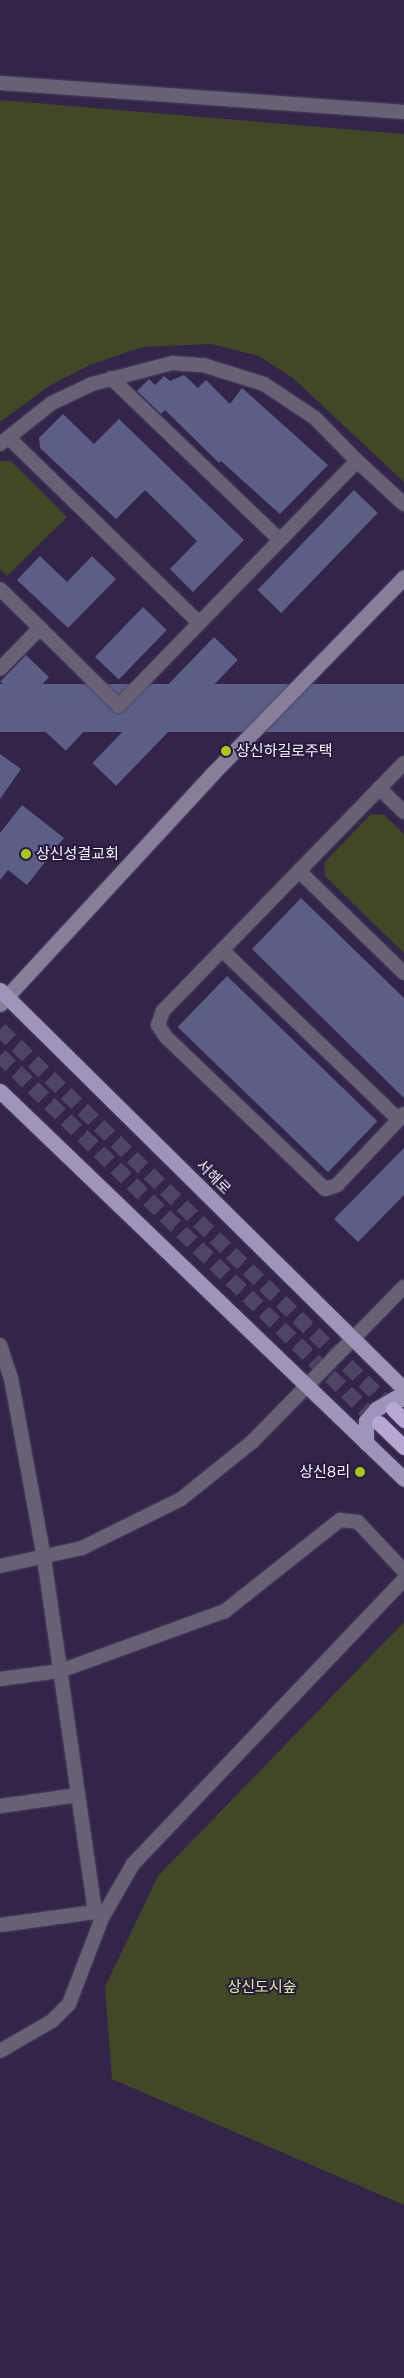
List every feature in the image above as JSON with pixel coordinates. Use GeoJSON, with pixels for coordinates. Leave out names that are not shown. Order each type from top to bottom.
{"type":"FeatureCollection","features":[{"type":"Feature","properties":{"kind":"highway"},"geometry":{"type":"LineString","coordinates":[[398,1404],[404,1420]]}},
{"type":"Feature","properties":{"kind":"highway"},"geometry":{"type":"LineString","coordinates":[[379,1422],[404,1447]]}},
{"type":"Feature","properties":{"kind":"main road","name":"서해로"},"geometry":{"type":"LineString","coordinates":[[2,997],[404,1389]]}},
{"type":"Feature","properties":{"kind":"main road"},"geometry":{"type":"LineString","coordinates":[[0,1091],[306,1387],[404,1479]]}},
{"type":"Feature","properties":{"kind":"main road"},"geometry":{"type":"LineString","coordinates":[[366,1443],[366,1421],[376,1409],[395,1398],[398,1404]]}},
{"type":"Feature","properties":{"kind":"street"},"geometry":{"type":"LineString","coordinates":[[0,84],[404,112]]}},
{"type":"Feature","properties":{"kind":"street"},"geometry":{"type":"LineString","coordinates":[[199,623],[5,441],[52,403],[111,378],[172,363],[203,365],[236,372],[292,401],[404,504]]}},
{"type":"Feature","properties":{"kind":"street"},"geometry":{"type":"LineString","coordinates":[[111,378],[280,540]]}},
{"type":"Feature","properties":{"kind":"street"},"geometry":{"type":"LineString","coordinates":[[0,589],[119,706],[357,461]]}},
{"type":"Feature","properties":{"kind":"street"},"geometry":{"type":"LineString","coordinates":[[2,997],[212,774],[404,577]]}},
{"type":"Feature","properties":{"kind":"street"},"geometry":{"type":"LineString","coordinates":[[0,669],[40,628]]}},
{"type":"Feature","properties":{"kind":"street"},"geometry":{"type":"LineString","coordinates":[[222,950],[401,1117],[333,1189],[320,1186],[160,1029],[158,1020],[163,1011],[222,950],[380,788],[404,763]]}},
{"type":"Feature","properties":{"kind":"street"},"geometry":{"type":"LineString","coordinates":[[380,788],[404,812]]}},
{"type":"Feature","properties":{"kind":"street"},"geometry":{"type":"LineString","coordinates":[[299,871],[404,973]]}},
{"type":"Feature","properties":{"kind":"street"},"geometry":{"type":"LineString","coordinates":[[0,1566],[44,1558],[82,1548],[181,1499],[222,1470],[404,1287]]}},
{"type":"Feature","properties":{"kind":"street"},"geometry":{"type":"LineString","coordinates":[[0,1345],[11,1378],[44,1558],[78,1795],[98,1915]]}},
{"type":"Feature","properties":{"kind":"street"},"geometry":{"type":"LineString","coordinates":[[0,1679],[60,1671],[225,1611],[340,1520],[358,1522],[404,1571]]}},
{"type":"Feature","properties":{"kind":"street"},"geometry":{"type":"LineString","coordinates":[[0,2051],[52,2021],[69,2004],[98,1915],[133,1864],[404,1579]]}},
{"type":"Feature","properties":{"kind":"street"},"geometry":{"type":"LineString","coordinates":[[0,1806],[78,1795]]}},
{"type":"Feature","properties":{"kind":"street"},"geometry":{"type":"LineString","coordinates":[[0,1925],[98,1915]]}},
{"type":"Feature","properties":{"kind":"green space"},"geometry":{"type":"Polygon","coordinates":[[[0,100],[404,134],[404,482],[293,378],[259,356],[211,344],[142,347],[90,365],[49,386],[0,422],[0,100]]]}},
{"type":"Feature","properties":{"kind":"green space"},"geometry":{"type":"Polygon","coordinates":[[[0,461],[11,461],[67,517],[7,576],[0,569],[0,461]]]}},
{"type":"Feature","properties":{"kind":"green space"},"geometry":{"type":"Polygon","coordinates":[[[371,814],[384,815],[404,834],[404,953],[325,876],[324,863],[371,814]]]}},
{"type":"Feature","properties":{"kind":"green space","name":"상신도시숲"},"geometry":{"type":"Polygon","coordinates":[[[404,1622],[404,2205],[112,2079],[105,1987],[158,1876],[404,1622]]]}},
{"type":"Feature","properties":{"kind":"building"},"geometry":{"type":"Polygon","coordinates":[[[184,375],[198,388],[206,380],[230,404],[242,388],[328,465],[280,514],[221,461],[219,463],[165,410],[161,414],[137,391],[149,379],[155,385],[164,376],[170,381],[184,375]]]}},
{"type":"Feature","properties":{"kind":"building"},"geometry":{"type":"Polygon","coordinates":[[[63,414],[94,444],[119,419],[244,540],[193,592],[170,569],[197,541],[145,490],[116,519],[40,448],[39,438],[63,414]]]}},
{"type":"Feature","properties":{"kind":"building"},"geometry":{"type":"Polygon","coordinates":[[[354,490],[378,513],[281,613],[257,590],[354,490]]]}},
{"type":"Feature","properties":{"kind":"building"},"geometry":{"type":"Polygon","coordinates":[[[40,556],[67,582],[92,556],[116,579],[68,628],[17,580],[40,556]]]}},
{"type":"Feature","properties":{"kind":"building"},"geometry":{"type":"Polygon","coordinates":[[[143,607],[167,630],[119,680],[95,657],[143,607]]]}},
{"type":"Feature","properties":{"kind":"building"},"geometry":{"type":"Polygon","coordinates":[[[214,637],[238,660],[116,786],[92,763],[214,637]]]}},
{"type":"Feature","properties":{"kind":"building"},"geometry":{"type":"Polygon","coordinates":[[[26,655],[49,677],[23,704],[0,682],[26,655]]]}},
{"type":"Feature","properties":{"kind":"building"},"geometry":{"type":"Polygon","coordinates":[[[0,684],[404,684],[404,732],[0,732],[0,684]]]}},
{"type":"Feature","properties":{"kind":"building"},"geometry":{"type":"Polygon","coordinates":[[[69,699],[93,722],[66,751],[42,728],[69,699]]]}},
{"type":"Feature","properties":{"kind":"building"},"geometry":{"type":"Polygon","coordinates":[[[0,754],[21,769],[0,799],[0,754]]]}},
{"type":"Feature","properties":{"kind":"building","name":"상신성결교회"},"geometry":{"type":"Polygon","coordinates":[[[22,805],[64,838],[27,885],[8,870],[0,880],[0,833],[22,805]]]}},
{"type":"Feature","properties":{"kind":"building"},"geometry":{"type":"Polygon","coordinates":[[[301,898],[404,998],[404,1098],[252,949],[301,898]]]}},
{"type":"Feature","properties":{"kind":"building"},"geometry":{"type":"Polygon","coordinates":[[[227,976],[377,1121],[328,1172],[178,1027],[227,976]]]}},
{"type":"Feature","properties":{"kind":"building"},"geometry":{"type":"Polygon","coordinates":[[[404,1148],[404,1195],[358,1242],[334,1219],[404,1148]]]}},
{"type":"Feature","properties":{"kind":"tunnel"},"geometry":{"type":"LineString","coordinates":[[0,1029],[393,1409]]}},
{"type":"Feature","properties":{"kind":"tunnel"},"geometry":{"type":"LineString","coordinates":[[0,1055],[379,1423]]}},
{"type":"Feature","properties":{"kind":"place","name":"상신하길로주택"},"geometry":{"type":"Point","coordinates":[226,751]}},
{"type":"Feature","properties":{"kind":"place","name":"상신성결교회"},"geometry":{"type":"Point","coordinates":[26,854]}},
{"type":"Feature","properties":{"kind":"place","name":"상신8리"},"geometry":{"type":"Point","coordinates":[360,1472]}}]}
